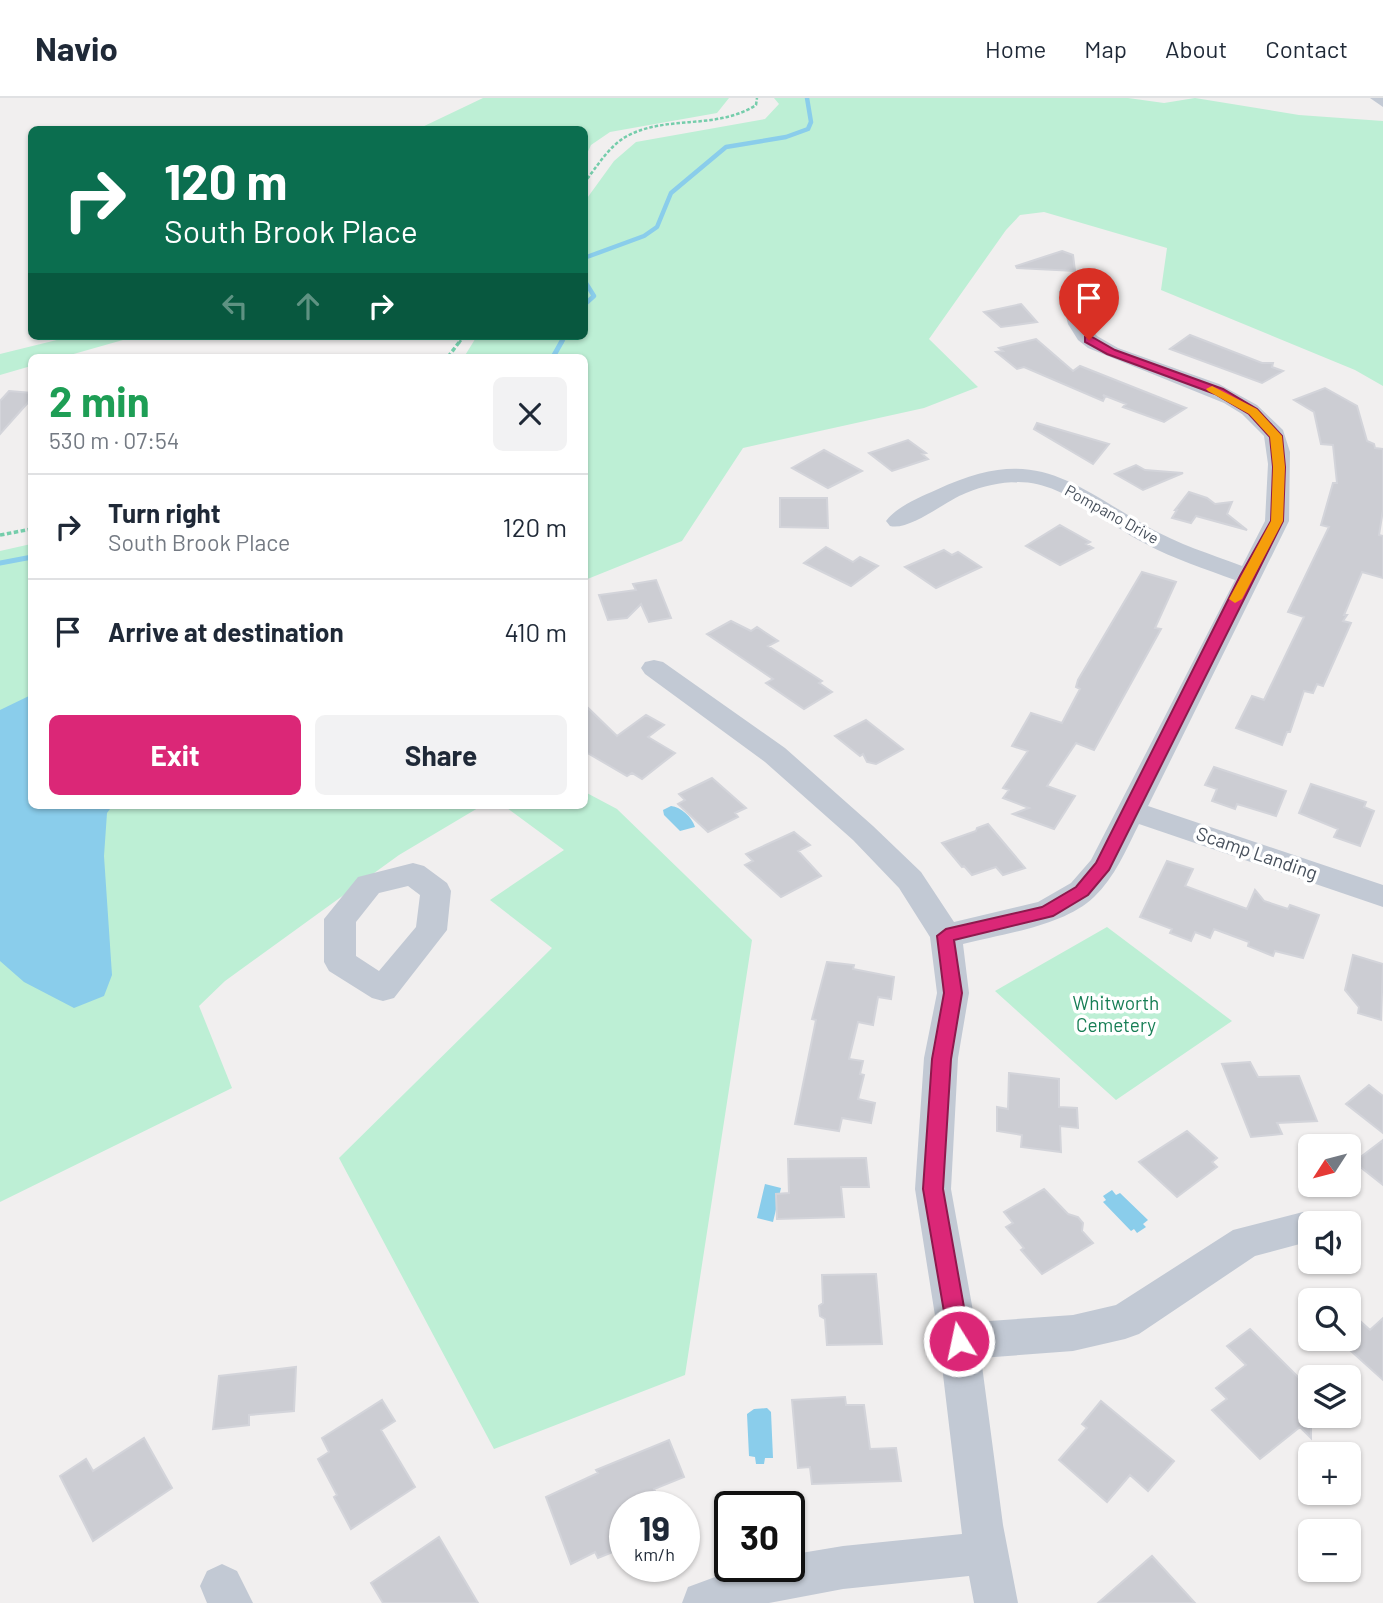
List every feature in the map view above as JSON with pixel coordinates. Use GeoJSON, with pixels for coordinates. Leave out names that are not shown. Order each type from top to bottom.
{"type":"FeatureCollection","features":[{"type":"Feature","properties":{"kind":"street"},"geometry":{"type":"LineString","coordinates":[[1378,98],[1383,102]]}},
{"type":"Feature","properties":{"kind":"street"},"geometry":{"type":"LineString","coordinates":[[946,936],[1047,912],[1082,891],[1103,866],[1277,521],[1279,467],[1276,436],[1253,412],[1219,392],[1111,352],[1089,340],[1076,320],[1069,291]]}},
{"type":"Feature","properties":{"kind":"street","name":"Pompano Drive"},"geometry":{"type":"LineString","coordinates":[[898,521],[949,490],[967,483],[989,478],[1037,478],[1062,485],[1146,535],[1247,576]]}},
{"type":"Feature","properties":{"kind":"street"},"geometry":{"type":"LineString","coordinates":[[654,668],[775,755],[863,833],[910,880],[946,936],[953,993],[942,1059],[933,1189],[959,1341],[986,1553],[996,1603]]}},
{"type":"Feature","properties":{"kind":"street","name":"Scamp Landing"},"geometry":{"type":"LineString","coordinates":[[1131,811],[1383,896]]}},
{"type":"Feature","properties":{"kind":"street"},"geometry":{"type":"LineString","coordinates":[[959,1341],[1073,1333],[1125,1321],[1246,1242],[1298,1229]]}},
{"type":"Feature","properties":{"kind":"street"},"geometry":{"type":"LineString","coordinates":[[704,1603],[754,1584],[798,1574],[986,1553]]}},
{"type":"Feature","properties":{"kind":"path"},"geometry":{"type":"LineString","coordinates":[[588,178],[610,151],[629,136],[674,124],[741,115],[757,105],[757,98]]}},
{"type":"Feature","properties":{"kind":"path"},"geometry":{"type":"LineString","coordinates":[[450,354],[461,340]]}},
{"type":"Feature","properties":{"kind":"path"},"geometry":{"type":"LineString","coordinates":[[0,535],[28,530]]}},
{"type":"Feature","properties":{"kind":"green space"},"geometry":{"type":"Polygon","coordinates":[[[483,98],[729,98],[717,113],[610,132],[591,145],[588,152],[588,126],[424,126],[483,98]]]}},
{"type":"Feature","properties":{"kind":"green space"},"geometry":{"type":"Polygon","coordinates":[[[774,98],[1128,98],[1164,103],[1195,98],[1299,115],[1383,121],[1383,386],[1355,370],[1161,290],[1167,248],[1044,212],[1020,215],[1006,230],[929,339],[978,387],[924,408],[743,448],[682,541],[588,579],[588,354],[466,354],[475,340],[588,340],[588,197],[614,161],[636,142],[765,119],[779,104],[774,98]]]}},
{"type":"Feature","properties":{"kind":"green space"},"geometry":{"type":"Polygon","coordinates":[[[57,340],[123,340],[74,354],[28,354],[28,367],[0,375],[0,354],[57,340]]]}},
{"type":"Feature","properties":{"kind":"green space"},"geometry":{"type":"Polygon","coordinates":[[[28,545],[28,809],[476,809],[399,855],[225,981],[199,1006],[232,1088],[0,1202],[0,551],[28,545]]]}},
{"type":"Feature","properties":{"kind":"green space"},"geometry":{"type":"Polygon","coordinates":[[[588,794],[617,809],[752,940],[685,1375],[494,1449],[339,1158],[552,948],[490,900],[564,850],[508,809],[588,809],[588,794]]]}},
{"type":"Feature","properties":{"kind":"green space","name":"Whitworth Cemetery"},"geometry":{"type":"Polygon","coordinates":[[[1107,927],[1232,1021],[1116,1100],[995,991],[1107,927]]]}},
{"type":"Feature","properties":{"kind":"water"},"geometry":{"type":"Polygon","coordinates":[[[28,696],[28,809],[110,809],[107,813],[104,856],[112,975],[104,996],[74,1008],[24,982],[0,961],[0,710],[28,696]]]}},
{"type":"Feature","properties":{"kind":"water"},"geometry":{"type":"Polygon","coordinates":[[[671,806],[686,813],[695,827],[680,831],[664,815],[663,810],[671,806]]]}},
{"type":"Feature","properties":{"kind":"water"},"geometry":{"type":"Polygon","coordinates":[[[765,1184],[781,1188],[773,1222],[757,1218],[765,1184]]]}},
{"type":"Feature","properties":{"kind":"water"},"geometry":{"type":"Polygon","coordinates":[[[1112,1190],[1116,1195],[1120,1193],[1148,1220],[1143,1224],[1146,1227],[1137,1233],[1134,1229],[1131,1231],[1103,1202],[1106,1200],[1103,1196],[1112,1190]]]}},
{"type":"Feature","properties":{"kind":"water"},"geometry":{"type":"Polygon","coordinates":[[[767,1408],[771,1412],[773,1458],[765,1458],[764,1464],[756,1464],[755,1457],[749,1456],[747,1414],[754,1409],[767,1408]]]}},
{"type":"Feature","properties":{"kind":"building"},"geometry":{"type":"Polygon","coordinates":[[[1062,251],[1073,255],[1075,271],[1016,266],[1062,251]]]}},
{"type":"Feature","properties":{"kind":"building"},"geometry":{"type":"Polygon","coordinates":[[[1021,304],[1037,322],[1001,327],[984,312],[1021,304]]]}},
{"type":"Feature","properties":{"kind":"building"},"geometry":{"type":"Polygon","coordinates":[[[1190,335],[1262,363],[1273,363],[1272,367],[1283,371],[1262,383],[1170,349],[1190,335]]]}},
{"type":"Feature","properties":{"kind":"building"},"geometry":{"type":"Polygon","coordinates":[[[1036,339],[1073,371],[1080,366],[1186,408],[1164,422],[1123,407],[1126,404],[1103,395],[1103,401],[1024,367],[1017,369],[996,352],[1003,351],[999,348],[1036,339]]]}},
{"type":"Feature","properties":{"kind":"building"},"geometry":{"type":"Polygon","coordinates":[[[1325,388],[1357,406],[1367,441],[1374,444],[1375,448],[1383,449],[1383,510],[1379,535],[1383,536],[1383,578],[1362,572],[1344,615],[1347,615],[1343,621],[1351,623],[1323,686],[1317,684],[1313,693],[1304,691],[1290,732],[1287,732],[1282,745],[1236,728],[1252,696],[1264,700],[1304,617],[1288,612],[1329,527],[1321,525],[1333,483],[1337,483],[1333,445],[1321,444],[1314,412],[1294,400],[1325,388]]]}},
{"type":"Feature","properties":{"kind":"building"},"geometry":{"type":"Polygon","coordinates":[[[9,391],[28,393],[28,402],[0,434],[0,401],[9,391]]]}},
{"type":"Feature","properties":{"kind":"building"},"geometry":{"type":"Polygon","coordinates":[[[1037,423],[1109,444],[1093,464],[1034,429],[1037,423]]]}},
{"type":"Feature","properties":{"kind":"building"},"geometry":{"type":"Polygon","coordinates":[[[908,440],[926,453],[922,454],[928,459],[892,471],[869,453],[908,440]]]}},
{"type":"Feature","properties":{"kind":"building"},"geometry":{"type":"Polygon","coordinates":[[[824,450],[862,471],[828,488],[792,468],[824,450]]]}},
{"type":"Feature","properties":{"kind":"building"},"geometry":{"type":"Polygon","coordinates":[[[1136,465],[1145,470],[1183,473],[1143,490],[1115,474],[1136,465]]]}},
{"type":"Feature","properties":{"kind":"building"},"geometry":{"type":"Polygon","coordinates":[[[1189,492],[1215,504],[1232,502],[1227,514],[1247,530],[1196,516],[1191,523],[1172,518],[1189,492]]]}},
{"type":"Feature","properties":{"kind":"building"},"geometry":{"type":"Polygon","coordinates":[[[780,498],[827,498],[828,528],[780,527],[780,498]]]}},
{"type":"Feature","properties":{"kind":"building"},"geometry":{"type":"Polygon","coordinates":[[[1060,525],[1090,542],[1086,544],[1093,548],[1060,565],[1026,546],[1060,525]]]}},
{"type":"Feature","properties":{"kind":"building"},"geometry":{"type":"Polygon","coordinates":[[[826,547],[853,562],[860,557],[878,566],[851,586],[804,563],[826,547]]]}},
{"type":"Feature","properties":{"kind":"building"},"geometry":{"type":"Polygon","coordinates":[[[944,550],[952,555],[958,552],[981,567],[936,588],[905,567],[944,550]]]}},
{"type":"Feature","properties":{"kind":"building"},"geometry":{"type":"Polygon","coordinates":[[[1142,572],[1176,582],[1155,628],[1161,629],[1094,750],[1076,743],[1047,786],[1075,796],[1054,829],[1013,814],[1029,808],[1003,798],[1009,790],[1003,788],[1028,751],[1012,746],[1031,713],[1062,723],[1080,689],[1076,687],[1078,680],[1142,572]]]}},
{"type":"Feature","properties":{"kind":"building"},"geometry":{"type":"Polygon","coordinates":[[[656,580],[671,618],[649,622],[641,604],[627,618],[608,620],[599,595],[636,590],[633,584],[656,580]]]}},
{"type":"Feature","properties":{"kind":"building"},"geometry":{"type":"Polygon","coordinates":[[[731,621],[751,631],[757,627],[778,641],[768,646],[822,681],[819,683],[832,692],[804,709],[766,683],[773,679],[707,634],[731,621]]]}},
{"type":"Feature","properties":{"kind":"building"},"geometry":{"type":"Polygon","coordinates":[[[588,708],[617,736],[646,715],[664,725],[648,737],[675,753],[642,779],[632,773],[627,776],[588,753],[588,708]]]}},
{"type":"Feature","properties":{"kind":"building"},"geometry":{"type":"Polygon","coordinates":[[[866,720],[903,749],[876,764],[867,762],[863,754],[860,756],[835,736],[866,720]]]}},
{"type":"Feature","properties":{"kind":"building"},"geometry":{"type":"Polygon","coordinates":[[[1214,767],[1286,791],[1276,816],[1237,804],[1235,809],[1212,801],[1217,789],[1205,785],[1214,767]]]}},
{"type":"Feature","properties":{"kind":"building"},"geometry":{"type":"Polygon","coordinates":[[[712,778],[746,808],[735,813],[738,817],[708,832],[678,804],[685,800],[679,794],[712,778]]]}},
{"type":"Feature","properties":{"kind":"building"},"geometry":{"type":"Polygon","coordinates":[[[1311,784],[1366,802],[1364,807],[1374,811],[1360,846],[1334,837],[1338,829],[1299,813],[1311,784]]]}},
{"type":"Feature","properties":{"kind":"building"},"geometry":{"type":"Polygon","coordinates":[[[988,824],[1025,868],[1003,875],[996,867],[972,875],[942,843],[988,824]]]}},
{"type":"Feature","properties":{"kind":"building"},"geometry":{"type":"Polygon","coordinates":[[[794,832],[810,845],[798,851],[821,876],[781,897],[745,865],[753,861],[746,854],[794,832]]]}},
{"type":"Feature","properties":{"kind":"building"},"geometry":{"type":"Polygon","coordinates":[[[1167,861],[1193,869],[1185,886],[1247,909],[1255,890],[1264,901],[1288,909],[1290,905],[1319,915],[1303,958],[1275,951],[1273,956],[1248,946],[1249,942],[1214,929],[1210,938],[1195,932],[1191,941],[1170,933],[1172,929],[1140,917],[1167,861]]]}},
{"type":"Feature","properties":{"kind":"building"},"geometry":{"type":"Polygon","coordinates":[[[1353,955],[1383,964],[1381,1020],[1358,1013],[1359,1007],[1345,990],[1353,955]]]}},
{"type":"Feature","properties":{"kind":"building"},"geometry":{"type":"Polygon","coordinates":[[[827,962],[854,965],[853,969],[894,977],[891,999],[878,997],[873,1025],[858,1022],[849,1059],[863,1061],[860,1074],[864,1075],[858,1099],[875,1103],[871,1123],[842,1118],[839,1131],[795,1124],[816,1020],[812,1019],[827,962]]]}},
{"type":"Feature","properties":{"kind":"building"},"geometry":{"type":"Polygon","coordinates":[[[1250,1062],[1258,1077],[1299,1076],[1317,1121],[1277,1123],[1282,1134],[1251,1137],[1222,1064],[1250,1062]]]}},
{"type":"Feature","properties":{"kind":"building"},"geometry":{"type":"Polygon","coordinates":[[[1009,1073],[1059,1079],[1059,1107],[1077,1108],[1078,1128],[1060,1126],[1061,1152],[1021,1147],[1022,1135],[997,1131],[997,1107],[1008,1109],[1009,1073]]]}},
{"type":"Feature","properties":{"kind":"building"},"geometry":{"type":"Polygon","coordinates":[[[1369,1085],[1383,1096],[1383,1133],[1346,1104],[1369,1085]]]}},
{"type":"Feature","properties":{"kind":"building"},"geometry":{"type":"Polygon","coordinates":[[[1187,1131],[1217,1158],[1212,1162],[1217,1167],[1177,1197],[1139,1162],[1187,1131]]]}},
{"type":"Feature","properties":{"kind":"building"},"geometry":{"type":"Polygon","coordinates":[[[1383,1140],[1383,1185],[1362,1168],[1362,1156],[1383,1140]]]}},
{"type":"Feature","properties":{"kind":"building"},"geometry":{"type":"Polygon","coordinates":[[[866,1158],[869,1187],[841,1187],[844,1217],[777,1219],[776,1194],[789,1193],[788,1159],[866,1158]]]}},
{"type":"Feature","properties":{"kind":"building"},"geometry":{"type":"Polygon","coordinates":[[[1044,1189],[1068,1214],[1078,1217],[1083,1223],[1082,1231],[1093,1243],[1042,1274],[1006,1227],[1013,1223],[1004,1212],[1044,1189]]]}},
{"type":"Feature","properties":{"kind":"building"},"geometry":{"type":"Polygon","coordinates":[[[876,1274],[882,1344],[827,1345],[825,1319],[820,1316],[819,1306],[823,1303],[822,1275],[876,1274]]]}},
{"type":"Feature","properties":{"kind":"building"},"geometry":{"type":"Polygon","coordinates":[[[1383,1318],[1383,1380],[1351,1351],[1361,1351],[1361,1322],[1370,1330],[1383,1318]]]}},
{"type":"Feature","properties":{"kind":"building"},"geometry":{"type":"Polygon","coordinates":[[[1250,1329],[1298,1377],[1299,1428],[1260,1459],[1212,1410],[1227,1399],[1216,1388],[1246,1365],[1227,1346],[1250,1329]]]}},
{"type":"Feature","properties":{"kind":"building"},"geometry":{"type":"Polygon","coordinates":[[[296,1367],[294,1411],[249,1415],[249,1425],[213,1429],[219,1376],[296,1367]]]}},
{"type":"Feature","properties":{"kind":"building"},"geometry":{"type":"Polygon","coordinates":[[[845,1397],[846,1405],[864,1405],[870,1449],[896,1448],[901,1481],[812,1484],[810,1467],[798,1468],[792,1400],[845,1397]]]}},
{"type":"Feature","properties":{"kind":"building"},"geometry":{"type":"Polygon","coordinates":[[[382,1400],[395,1421],[381,1430],[415,1487],[351,1529],[318,1459],[329,1452],[322,1438],[382,1400]]]}},
{"type":"Feature","properties":{"kind":"building"},"geometry":{"type":"Polygon","coordinates":[[[1101,1401],[1174,1461],[1148,1491],[1130,1475],[1107,1502],[1059,1460],[1087,1428],[1082,1424],[1101,1401]]]}},
{"type":"Feature","properties":{"kind":"building"},"geometry":{"type":"Polygon","coordinates":[[[1301,1428],[1311,1428],[1311,1438],[1301,1428]]]}},
{"type":"Feature","properties":{"kind":"building"},"geometry":{"type":"Polygon","coordinates":[[[144,1438],[172,1488],[93,1541],[60,1476],[86,1459],[93,1471],[144,1438]]]}},
{"type":"Feature","properties":{"kind":"building"},"geometry":{"type":"Polygon","coordinates":[[[669,1440],[684,1477],[654,1489],[655,1491],[609,1491],[609,1554],[598,1558],[595,1552],[571,1564],[546,1497],[598,1473],[596,1470],[669,1440]]]}},
{"type":"Feature","properties":{"kind":"building"},"geometry":{"type":"Polygon","coordinates":[[[439,1537],[478,1603],[383,1603],[371,1583],[439,1537]]]}},
{"type":"Feature","properties":{"kind":"building"},"geometry":{"type":"Polygon","coordinates":[[[1152,1556],[1195,1603],[1098,1603],[1152,1556]]]}},
{"type":"Feature","properties":{"kind":"waterway"},"geometry":{"type":"LineString","coordinates":[[588,257],[644,236],[657,227],[671,193],[726,147],[786,137],[808,129],[811,122],[807,98]]}},
{"type":"Feature","properties":{"kind":"waterway"},"geometry":{"type":"LineString","coordinates":[[588,286],[594,296],[588,301]]}},
{"type":"Feature","properties":{"kind":"waterway"},"geometry":{"type":"LineString","coordinates":[[555,354],[562,341]]}},
{"type":"Feature","properties":{"kind":"waterway"},"geometry":{"type":"LineString","coordinates":[[0,563],[28,558]]}},
{"type":"Feature","properties":{"kind":"slow traffic"},"geometry":{"type":"LineString","coordinates":[[1212,389],[1253,412],[1276,436],[1279,467],[1277,521],[1235,599]]}},
{"type":"Feature","properties":{"kind":"route"},"geometry":{"type":"LineString","coordinates":[[959,1341],[933,1189],[942,1059],[953,993],[946,936],[1047,912],[1082,891],[1103,866],[1277,521],[1279,467],[1276,436],[1253,412],[1219,392],[1111,352],[1089,340]]}}]}
